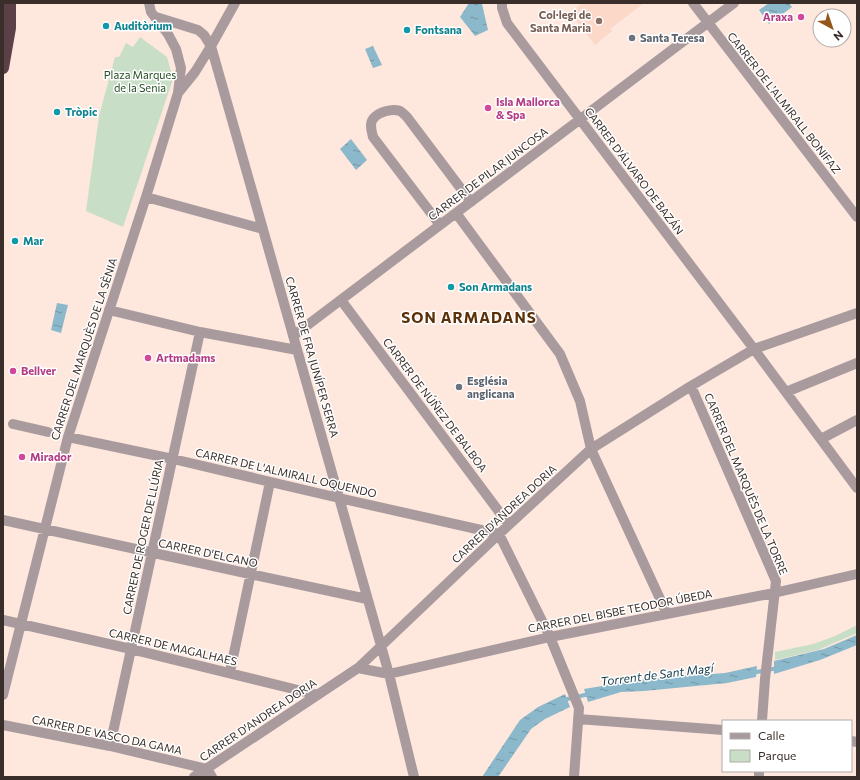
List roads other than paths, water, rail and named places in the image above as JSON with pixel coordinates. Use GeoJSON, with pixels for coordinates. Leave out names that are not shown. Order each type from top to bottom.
{"type":"FeatureCollection","features":[{"type":"Feature","properties":{"kind":"highway"},"geometry":{"type":"LineString","coordinates":[[3,68],[10,28],[10,3]]}},
{"type":"Feature","properties":{"kind":"street"},"geometry":{"type":"LineString","coordinates":[[149,3],[151,12],[168,34],[176,49],[181,68],[178,93]]}},
{"type":"Feature","properties":{"kind":"street","name":"CARRER DEL MARQUÈS DE LA SÈNIA"},"geometry":{"type":"LineString","coordinates":[[3,694],[22,624],[68,437],[178,93],[195,72],[235,3]]}},
{"type":"Feature","properties":{"kind":"street","name":"CARRER D'ÁLVARO DE BAZÁN"},"geometry":{"type":"LineString","coordinates":[[502,3],[502,8],[508,23],[821,439],[856,483]]}},
{"type":"Feature","properties":{"kind":"street","name":"CARRER DE L'ALMIRALL BONIFAZ"},"geometry":{"type":"LineString","coordinates":[[693,3],[857,217]]}},
{"type":"Feature","properties":{"kind":"street","name":"CARRER DE PILAR JUNCOSA"},"geometry":{"type":"LineString","coordinates":[[294,336],[734,3]]}},
{"type":"Feature","properties":{"kind":"street"},"geometry":{"type":"LineString","coordinates":[[156,17],[198,30],[204,35],[211,46]]}},
{"type":"Feature","properties":{"kind":"street","name":"CARRER DE FRA JUNÍPER SERRA"},"geometry":{"type":"LineString","coordinates":[[211,46],[389,674],[414,777]]}},
{"type":"Feature","properties":{"kind":"street"},"geometry":{"type":"LineString","coordinates":[[440,225],[373,137],[371,124],[373,118],[392,110],[400,111],[407,117],[471,202]]}},
{"type":"Feature","properties":{"kind":"street"},"geometry":{"type":"LineString","coordinates":[[146,197],[263,229]]}},
{"type":"Feature","properties":{"kind":"street"},"geometry":{"type":"LineString","coordinates":[[456,213],[560,354],[580,400],[591,449],[667,614]]}},
{"type":"Feature","properties":{"kind":"street","name":"CARRER DE NÚÑEZ DE BALBOA"},"geometry":{"type":"LineString","coordinates":[[341,300],[509,525]]}},
{"type":"Feature","properties":{"kind":"street"},"geometry":{"type":"LineString","coordinates":[[109,310],[200,332],[297,350]]}},
{"type":"Feature","properties":{"kind":"street","name":"CARRER D'ANDREA DORIA"},"geometry":{"type":"LineString","coordinates":[[194,777],[209,773],[358,668],[591,449],[691,386],[754,349],[857,313]]}},
{"type":"Feature","properties":{"kind":"street","name":"CARRER DE ROGER DE LLÚRIA"},"geometry":{"type":"LineString","coordinates":[[110,746],[200,332]]}},
{"type":"Feature","properties":{"kind":"street"},"geometry":{"type":"LineString","coordinates":[[786,392],[857,363]]}},
{"type":"Feature","properties":{"kind":"street","name":"CARRER DEL MARQUÈS DE LA TORRE"},"geometry":{"type":"LineString","coordinates":[[691,386],[776,581],[762,720]]}},
{"type":"Feature","properties":{"kind":"street"},"geometry":{"type":"LineString","coordinates":[[821,439],[857,420]]}},
{"type":"Feature","properties":{"kind":"street"},"geometry":{"type":"LineString","coordinates":[[13,424],[48,432]]}},
{"type":"Feature","properties":{"kind":"street","name":"CARRER DE L'ALMIRALL OQUENDO"},"geometry":{"type":"LineString","coordinates":[[68,437],[173,459],[499,534]]}},
{"type":"Feature","properties":{"kind":"street"},"geometry":{"type":"LineString","coordinates":[[230,672],[270,482]]}},
{"type":"Feature","properties":{"kind":"street","name":"CARRER D'ELCANO"},"geometry":{"type":"LineString","coordinates":[[3,520],[367,599]]}},
{"type":"Feature","properties":{"kind":"street"},"geometry":{"type":"LineString","coordinates":[[499,534],[550,637],[579,708],[574,777]]}},
{"type":"Feature","properties":{"kind":"street","name":"CARRER DEL BISBE TEODOR ÚBEDA"},"geometry":{"type":"LineString","coordinates":[[389,674],[550,637],[774,593],[857,574]]}},
{"type":"Feature","properties":{"kind":"street","name":"CARRER DE MAGALHAES"},"geometry":{"type":"LineString","coordinates":[[3,620],[230,672],[318,695]]}},
{"type":"Feature","properties":{"kind":"street"},"geometry":{"type":"LineString","coordinates":[[358,668],[389,674]]}},
{"type":"Feature","properties":{"kind":"street"},"geometry":{"type":"LineString","coordinates":[[578,719],[722,730]]}},
{"type":"Feature","properties":{"kind":"street","name":"CARRER DE VASCO DA GAMA"},"geometry":{"type":"LineString","coordinates":[[3,725],[110,746],[209,773]]}},
{"type":"Feature","properties":{"kind":"water"},"geometry":{"type":"Polygon","coordinates":[[[469,3],[482,4],[488,30],[475,36],[460,17],[469,3]]]}},
{"type":"Feature","properties":{"kind":"water"},"geometry":{"type":"Polygon","coordinates":[[[769,3],[789,3],[792,7],[769,24],[759,10],[769,3]]]}},
{"type":"Feature","properties":{"kind":"water"},"geometry":{"type":"Polygon","coordinates":[[[373,46],[382,65],[373,68],[365,49],[373,46]]]}},
{"type":"Feature","properties":{"kind":"water"},"geometry":{"type":"Polygon","coordinates":[[[351,139],[367,160],[356,170],[340,149],[351,139]]]}},
{"type":"Feature","properties":{"kind":"water"},"geometry":{"type":"Polygon","coordinates":[[[57,303],[68,305],[61,333],[51,330],[57,303]]]}},
{"type":"Feature","properties":{"kind":"water"},"geometry":{"type":"Polygon","coordinates":[[[857,635],[857,645],[820,660],[774,674],[774,661],[824,649],[857,635]]]}},
{"type":"Feature","properties":{"kind":"water"},"geometry":{"type":"Polygon","coordinates":[[[757,666],[756,677],[727,683],[621,692],[588,702],[584,689],[644,679],[725,673],[757,666]]]}},
{"type":"Feature","properties":{"kind":"water"},"geometry":{"type":"Polygon","coordinates":[[[565,694],[570,707],[545,719],[531,729],[498,777],[482,777],[520,720],[538,707],[565,694]]]}},
{"type":"Feature","properties":{"kind":"waterway","name":"Torrent de Sant Magí"},"geometry":{"type":"LineString","coordinates":[[751,673],[778,668]]}},
{"type":"Feature","properties":{"kind":"waterway","name":"Torrent de Sant Magí"},"geometry":{"type":"LineString","coordinates":[[563,700],[589,694]]}},
{"type":"Feature","properties":{"kind":"place","name":"Araxa"},"geometry":{"type":"Point","coordinates":[801,17]}},
{"type":"Feature","properties":{"kind":"place","name":"Col·legi de Santa Maria"},"geometry":{"type":"Point","coordinates":[599,21]}},
{"type":"Feature","properties":{"kind":"place","name":"Auditòrium"},"geometry":{"type":"Point","coordinates":[106,26]}},
{"type":"Feature","properties":{"kind":"place","name":"Fontsana"},"geometry":{"type":"Point","coordinates":[407,30]}},
{"type":"Feature","properties":{"kind":"place","name":"Santa Teresa"},"geometry":{"type":"Point","coordinates":[632,38]}},
{"type":"Feature","properties":{"kind":"place","name":"Isla Mallorca & Spa"},"geometry":{"type":"Point","coordinates":[488,108]}},
{"type":"Feature","properties":{"kind":"place","name":"Tròpic"},"geometry":{"type":"Point","coordinates":[57,112]}},
{"type":"Feature","properties":{"kind":"place","name":"Mar"},"geometry":{"type":"Point","coordinates":[15,241]}},
{"type":"Feature","properties":{"kind":"place","name":"Son Armadans"},"geometry":{"type":"Point","coordinates":[451,287]}},
{"type":"Feature","properties":{"kind":"place","name":"Artmadams"},"geometry":{"type":"Point","coordinates":[148,358]}},
{"type":"Feature","properties":{"kind":"place","name":"Bellver"},"geometry":{"type":"Point","coordinates":[13,371]}},
{"type":"Feature","properties":{"kind":"place","name":"Església anglicana"},"geometry":{"type":"Point","coordinates":[459,387]}},
{"type":"Feature","properties":{"kind":"place","name":"Mirador"},"geometry":{"type":"Point","coordinates":[22,457]}},
{"type":"Feature","properties":{"kind":"district","name":"SON ARMADANS"},"geometry":{"type":"Point","coordinates":[469,318]}},
{"type":"Feature","properties":{"kind":"park label","name":"Plaza Marques de la Senia"},"geometry":{"type":"Point","coordinates":[140,81]}}]}
